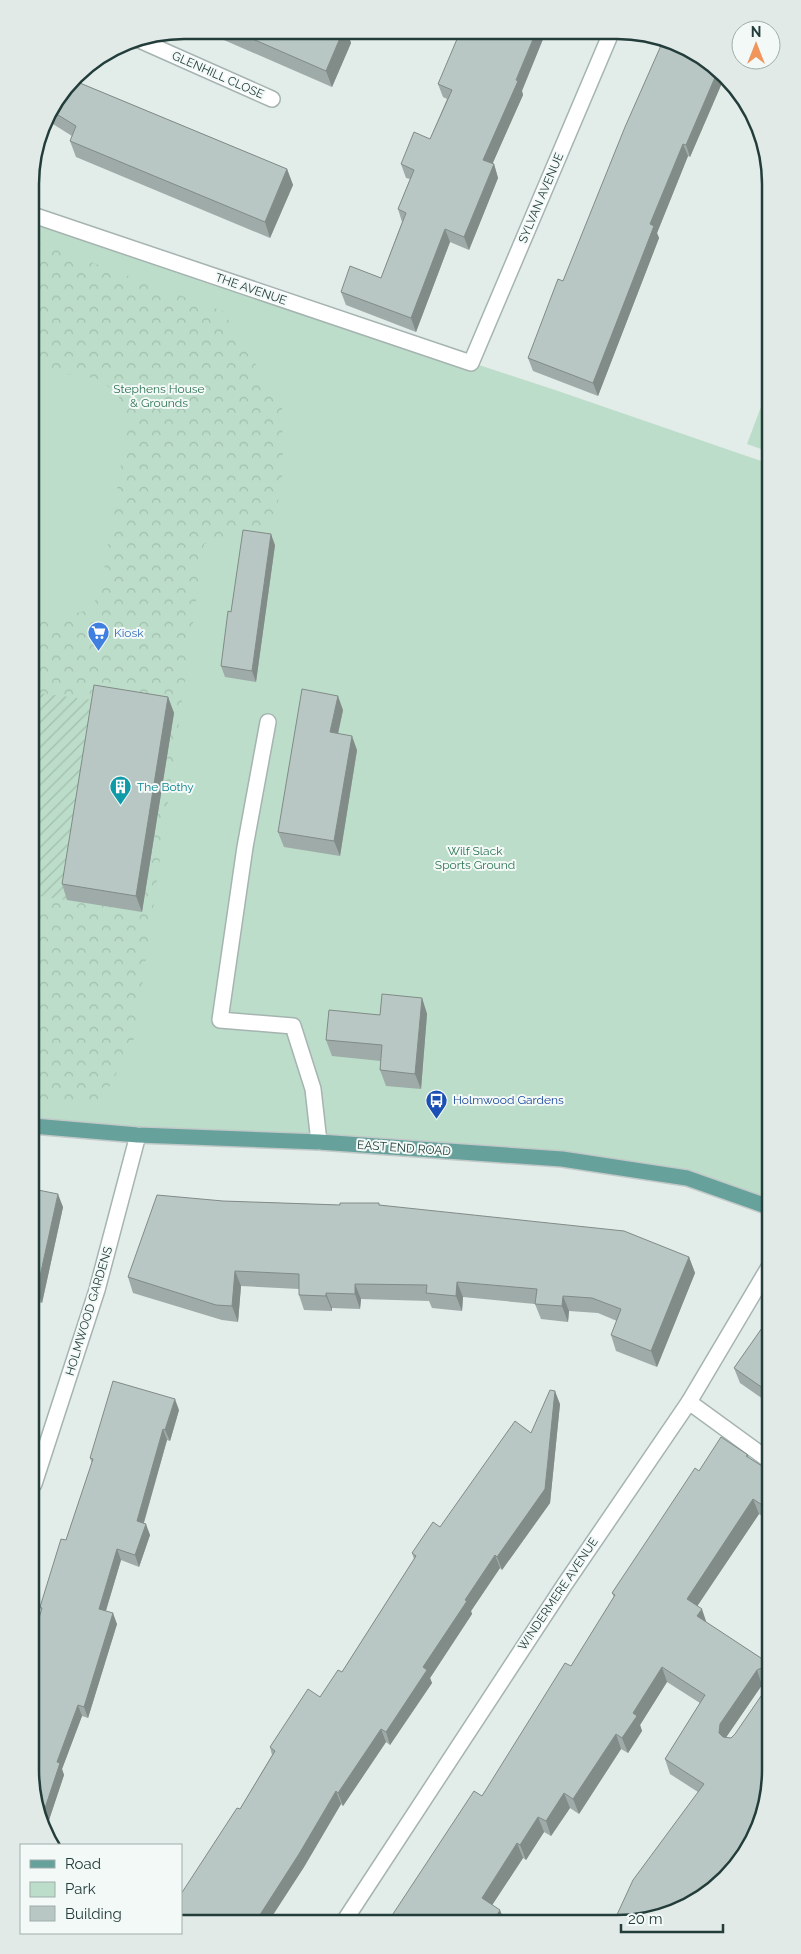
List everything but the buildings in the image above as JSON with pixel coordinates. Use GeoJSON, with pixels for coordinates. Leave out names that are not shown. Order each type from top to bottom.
{"type":"FeatureCollection","features":[{"type":"Feature","properties":{"kind":"main road","name":"EAST END ROAD"},"geometry":{"type":"LineString","coordinates":[[39,1127],[138,1135],[320,1142],[562,1159],[687,1178],[762,1205]]}},
{"type":"Feature","properties":{"kind":"street","name":"SYLVAN AVENUE"},"geometry":{"type":"LineString","coordinates":[[471,363],[608,39]]}},
{"type":"Feature","properties":{"kind":"street","name":"GLENHILL CLOSE"},"geometry":{"type":"LineString","coordinates":[[148,44],[272,99]]}},
{"type":"Feature","properties":{"kind":"street","name":"THE AVENUE"},"geometry":{"type":"LineString","coordinates":[[39,217],[471,363]]}},
{"type":"Feature","properties":{"kind":"street"},"geometry":{"type":"LineString","coordinates":[[268,722],[244,847],[220,1020],[293,1026],[313,1089],[320,1142]]}},
{"type":"Feature","properties":{"kind":"street","name":"HOLMWOOD GARDENS"},"geometry":{"type":"LineString","coordinates":[[39,1469],[98,1290],[138,1135]]}},
{"type":"Feature","properties":{"kind":"street","name":"WINDERMERE AVENUE"},"geometry":{"type":"LineString","coordinates":[[348,1915],[564,1584],[688,1402],[762,1279]]}},
{"type":"Feature","properties":{"kind":"street"},"geometry":{"type":"LineString","coordinates":[[688,1402],[762,1455]]}},
{"type":"Feature","properties":{"kind":"green space","name":"Wilf Slack Sports Ground"},"geometry":{"type":"Polygon","coordinates":[[[39,220],[558,391],[762,461],[762,1204],[688,1177],[564,1159],[39,1126],[39,220]]]}},
{"type":"Feature","properties":{"kind":"green space","name":"Stephens House & Grounds"},"geometry":{"type":"Polygon","coordinates":[[[39,243],[223,311],[282,407],[283,470],[275,521],[204,544],[135,1037],[99,1107],[39,1099],[39,621],[51,620],[84,611],[100,596],[128,420],[117,392],[94,378],[39,370],[39,243]]]}},
{"type":"Feature","properties":{"kind":"green space"},"geometry":{"type":"Polygon","coordinates":[[[762,404],[762,449],[747,444],[762,404]]]}},
{"type":"Feature","properties":{"kind":"green space"},"geometry":{"type":"Polygon","coordinates":[[[39,693],[100,701],[67,900],[39,896],[39,693]]]}},
{"type":"Feature","properties":{"kind":"place","name":"Kiosk"},"geometry":{"type":"Point","coordinates":[98,652]}},
{"type":"Feature","properties":{"kind":"place","name":"The Bothy"},"geometry":{"type":"Point","coordinates":[121,806]}},
{"type":"Feature","properties":{"kind":"place","name":"Holmwood Gardens"},"geometry":{"type":"Point","coordinates":[437,1119]}}]}
